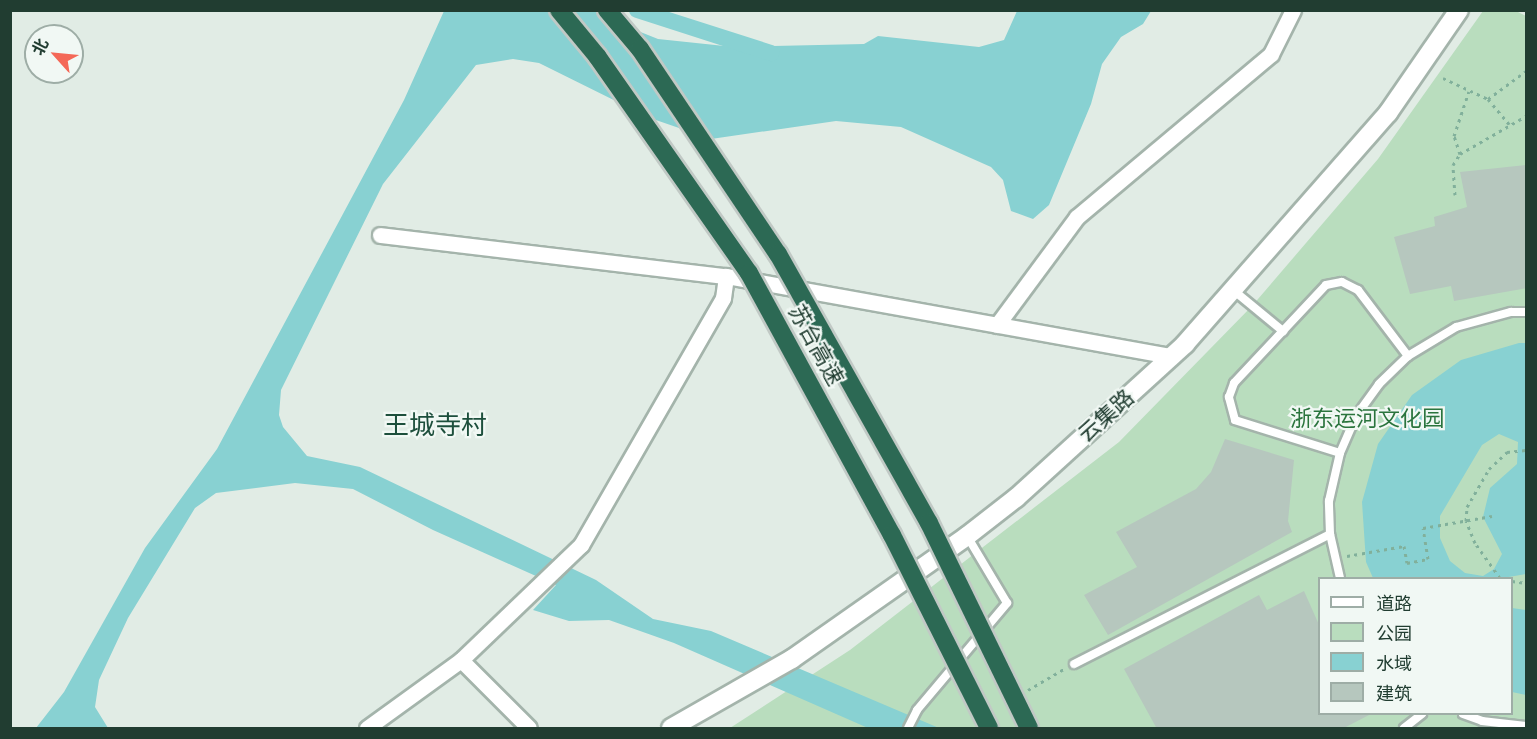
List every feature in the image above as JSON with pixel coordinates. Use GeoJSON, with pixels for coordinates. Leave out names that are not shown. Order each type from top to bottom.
{"type":"FeatureCollection","features":[{"type":"Feature","properties":{"kind":"highway","name":"苏台高速"},"geometry":{"type":"LineString","coordinates":[[559,10],[597,56],[749,273],[892,535],[989,729]]}},
{"type":"Feature","properties":{"kind":"highway","name":"苏台高速"},"geometry":{"type":"LineString","coordinates":[[607,10],[640,49],[778,254],[928,523],[1029,729]]}},
{"type":"Feature","properties":{"kind":"street"},"geometry":{"type":"LineString","coordinates":[[997,325],[1077,218],[1272,54],[1293,10]]}},
{"type":"Feature","properties":{"kind":"street","name":"云集路"},"geometry":{"type":"LineString","coordinates":[[670,729],[792,659],[967,536],[1016,498],[1172,356],[1388,113],[1459,10]]}},
{"type":"Feature","properties":{"kind":"street"},"geometry":{"type":"LineString","coordinates":[[380,235],[726,276],[1172,356]]}},
{"type":"Feature","properties":{"kind":"street"},"geometry":{"type":"LineString","coordinates":[[367,729],[461,660],[581,545],[723,298],[726,276]]}},
{"type":"Feature","properties":{"kind":"street"},"geometry":{"type":"LineString","coordinates":[[461,660],[529,729]]}},
{"type":"Feature","properties":{"kind":"lane"},"geometry":{"type":"LineString","coordinates":[[1340,453],[1235,420],[1229,397],[1234,383],[1326,285],[1342,282],[1358,290],[1408,356]]}},
{"type":"Feature","properties":{"kind":"lane"},"geometry":{"type":"LineString","coordinates":[[1233,290],[1283,331]]}},
{"type":"Feature","properties":{"kind":"lane"},"geometry":{"type":"LineString","coordinates":[[1340,577],[1330,534],[1329,501],[1340,453],[1356,416],[1379,384],[1408,356],[1456,327],[1511,312],[1527,312]]}},
{"type":"Feature","properties":{"kind":"lane"},"geometry":{"type":"LineString","coordinates":[[1074,664],[1330,534]]}},
{"type":"Feature","properties":{"kind":"lane"},"geometry":{"type":"LineString","coordinates":[[908,729],[917,710],[1007,603],[967,536]]}},
{"type":"Feature","properties":{"kind":"lane"},"geometry":{"type":"LineString","coordinates":[[1404,729],[1421,715]]}},
{"type":"Feature","properties":{"kind":"lane"},"geometry":{"type":"LineString","coordinates":[[1466,715],[1482,721],[1527,726]]}},
{"type":"Feature","properties":{"kind":"path"},"geometry":{"type":"LineString","coordinates":[[1488,99],[1527,71]]}},
{"type":"Feature","properties":{"kind":"path"},"geometry":{"type":"LineString","coordinates":[[1443,78],[1488,99],[1509,124]]}},
{"type":"Feature","properties":{"kind":"path"},"geometry":{"type":"LineString","coordinates":[[1460,154],[1454,136],[1470,91]]}},
{"type":"Feature","properties":{"kind":"path"},"geometry":{"type":"LineString","coordinates":[[1455,195],[1453,165],[1460,154],[1509,124],[1527,116]]}},
{"type":"Feature","properties":{"kind":"path"},"geometry":{"type":"LineString","coordinates":[[1498,577],[1466,521],[1467,507],[1476,487],[1489,469],[1515,449],[1527,450]]}},
{"type":"Feature","properties":{"kind":"path"},"geometry":{"type":"LineString","coordinates":[[1336,558],[1404,546],[1407,563],[1428,559],[1423,528],[1492,516]]}},
{"type":"Feature","properties":{"kind":"green space","name":"浙东运河文化园"},"geometry":{"type":"Polygon","coordinates":[[[1483,11],[1516,11],[1526,16],[1526,728],[730,728],[850,650],[1119,442],[1252,306],[1378,159],[1483,11]]]}},
{"type":"Feature","properties":{"kind":"water"},"geometry":{"type":"Polygon","coordinates":[[[444,11],[600,11],[623,25],[658,39],[734,47],[864,44],[878,36],[979,47],[1004,40],[1017,11],[1151,11],[1143,24],[1121,37],[1102,64],[1091,104],[1049,205],[1033,219],[1011,211],[1003,180],[991,167],[901,127],[836,121],[711,139],[650,118],[539,63],[513,59],[476,65],[383,184],[281,390],[279,415],[283,427],[307,456],[360,467],[596,580],[653,619],[711,631],[939,728],[868,728],[674,643],[609,620],[569,621],[533,610],[556,585],[433,530],[353,489],[295,483],[216,493],[195,508],[128,618],[99,680],[95,707],[108,728],[36,728],[64,692],[145,548],[217,449],[404,100],[444,11]]]}},
{"type":"Feature","properties":{"kind":"water"},"geometry":{"type":"Polygon","coordinates":[[[1526,343],[1526,574],[1509,577],[1373,577],[1366,562],[1362,502],[1378,444],[1412,395],[1461,360],[1526,343]],[[1499,434],[1482,445],[1440,516],[1440,538],[1450,561],[1465,573],[1483,576],[1494,569],[1502,554],[1483,517],[1490,488],[1517,464],[1518,442],[1499,434]]]}},
{"type":"Feature","properties":{"kind":"water"},"geometry":{"type":"Polygon","coordinates":[[[1513,608],[1526,610],[1526,695],[1513,692],[1513,608]]]}},
{"type":"Feature","properties":{"kind":"building"},"geometry":{"type":"Polygon","coordinates":[[[1527,165],[1527,288],[1454,301],[1451,286],[1410,294],[1394,237],[1435,226],[1434,217],[1467,207],[1460,172],[1527,165]]]}},
{"type":"Feature","properties":{"kind":"building"},"geometry":{"type":"Polygon","coordinates":[[[1225,439],[1294,460],[1288,521],[1292,532],[1108,635],[1084,595],[1137,567],[1116,532],[1196,489],[1211,472],[1225,439]]]}},
{"type":"Feature","properties":{"kind":"building"},"geometry":{"type":"Polygon","coordinates":[[[1304,591],[1318,622],[1318,715],[1369,715],[1342,729],[1157,729],[1124,669],[1259,595],[1267,610],[1304,591]]]}},
{"type":"Feature","properties":{"kind":"waterway"},"geometry":{"type":"LineString","coordinates":[[637,10],[771,53]]}},
{"type":"Feature","properties":{"kind":"district","name":"王城寺村"},"geometry":{"type":"Point","coordinates":[435,425]}}]}
